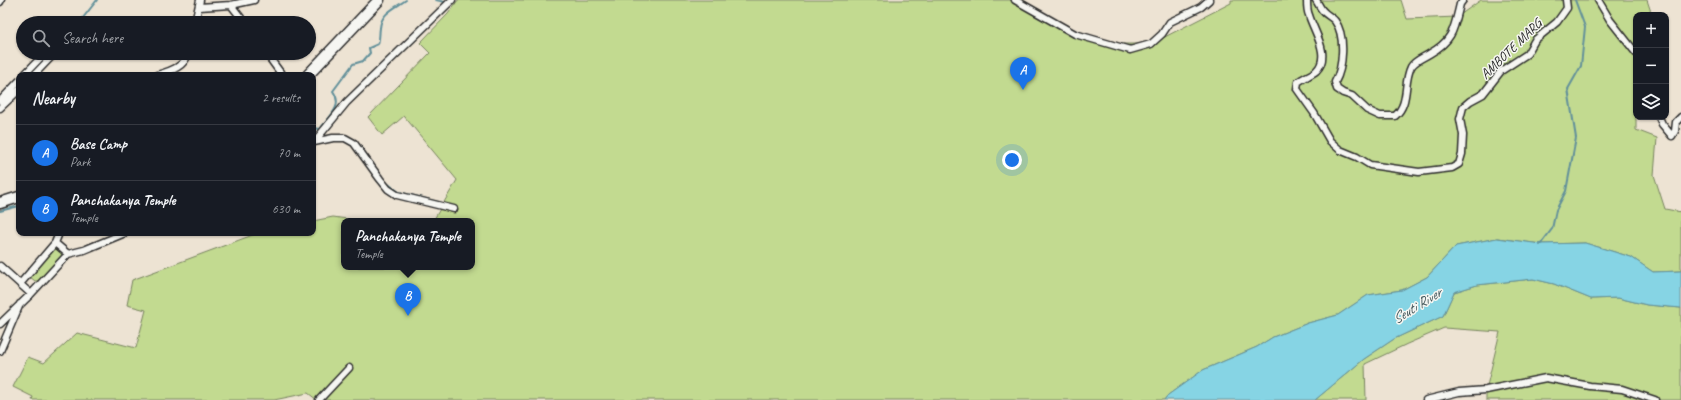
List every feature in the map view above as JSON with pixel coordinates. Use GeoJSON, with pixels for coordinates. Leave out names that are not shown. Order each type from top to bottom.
{"type":"FeatureCollection","features":[{"type":"Feature","properties":{"kind":"main road"},"geometry":{"type":"LineString","coordinates":[[311,72],[379,0]]}},
{"type":"Feature","properties":{"kind":"main road"},"geometry":{"type":"LineString","coordinates":[[0,203],[16,198]]}},
{"type":"Feature","properties":{"kind":"street"},"geometry":{"type":"LineString","coordinates":[[197,16],[200,0]]}},
{"type":"Feature","properties":{"kind":"street"},"geometry":{"type":"LineString","coordinates":[[199,7],[231,5],[254,0]]}},
{"type":"Feature","properties":{"kind":"street"},"geometry":{"type":"LineString","coordinates":[[316,140],[348,102],[452,0]]}},
{"type":"Feature","properties":{"kind":"street"},"geometry":{"type":"LineString","coordinates":[[1015,0],[1076,34],[1130,50],[1151,44],[1162,34],[1170,22],[1201,7],[1209,0]]}},
{"type":"Feature","properties":{"kind":"street","name":"AMBOTE MARG"},"geometry":{"type":"LineString","coordinates":[[1307,0],[1308,16],[1322,50],[1321,63],[1316,70],[1298,82],[1297,89],[1314,113],[1330,141],[1340,150],[1357,157],[1370,166],[1419,172],[1452,168],[1459,164],[1462,154],[1463,135],[1460,119],[1463,107],[1470,101],[1483,94],[1501,71],[1527,54],[1535,40],[1556,22],[1567,8],[1566,0]]}},
{"type":"Feature","properties":{"kind":"street"},"geometry":{"type":"LineString","coordinates":[[1316,0],[1323,11],[1335,21],[1341,35],[1342,60],[1340,73],[1335,82],[1337,89],[1352,96],[1367,110],[1380,116],[1395,116],[1400,112],[1407,93],[1410,69],[1414,63],[1433,52],[1452,35],[1456,25],[1460,4],[1463,0]]}},
{"type":"Feature","properties":{"kind":"street"},"geometry":{"type":"LineString","coordinates":[[1598,0],[1610,20],[1633,49]]}},
{"type":"Feature","properties":{"kind":"street"},"geometry":{"type":"LineString","coordinates":[[231,5],[240,16]]}},
{"type":"Feature","properties":{"kind":"street"},"geometry":{"type":"LineString","coordinates":[[27,72],[38,60]]}},
{"type":"Feature","properties":{"kind":"street"},"geometry":{"type":"LineString","coordinates":[[37,72],[48,60]]}},
{"type":"Feature","properties":{"kind":"street"},"geometry":{"type":"LineString","coordinates":[[165,72],[180,66],[185,60]]}},
{"type":"Feature","properties":{"kind":"street"},"geometry":{"type":"LineString","coordinates":[[271,60],[280,72]]}},
{"type":"Feature","properties":{"kind":"street"},"geometry":{"type":"LineString","coordinates":[[0,100],[16,83]]}},
{"type":"Feature","properties":{"kind":"street"},"geometry":{"type":"LineString","coordinates":[[0,108],[16,93]]}},
{"type":"Feature","properties":{"kind":"street"},"geometry":{"type":"LineString","coordinates":[[1661,120],[1672,136],[1675,131],[1676,122],[1681,117]]}},
{"type":"Feature","properties":{"kind":"street"},"geometry":{"type":"LineString","coordinates":[[316,142],[333,138],[345,138],[354,142],[388,189],[397,195],[454,209]]}},
{"type":"Feature","properties":{"kind":"street"},"geometry":{"type":"LineString","coordinates":[[20,284],[55,243],[57,236]]}},
{"type":"Feature","properties":{"kind":"street"},"geometry":{"type":"LineString","coordinates":[[0,324],[22,301],[31,294],[68,254],[84,250],[118,236]]}},
{"type":"Feature","properties":{"kind":"street"},"geometry":{"type":"LineString","coordinates":[[55,243],[68,254]]}},
{"type":"Feature","properties":{"kind":"street"},"geometry":{"type":"LineString","coordinates":[[0,266],[31,294]]}},
{"type":"Feature","properties":{"kind":"street"},"geometry":{"type":"LineString","coordinates":[[0,350],[22,301]]}},
{"type":"Feature","properties":{"kind":"street"},"geometry":{"type":"LineString","coordinates":[[318,400],[349,368]]}},
{"type":"Feature","properties":{"kind":"street"},"geometry":{"type":"LineString","coordinates":[[1426,400],[1459,392],[1486,390],[1546,378],[1590,386],[1622,388],[1655,400]]}},
{"type":"Feature","properties":{"kind":"green space"},"geometry":{"type":"Polygon","coordinates":[[[458,0],[1023,0],[1075,34],[1105,44],[1151,44],[1231,3],[1231,0],[1401,0],[1407,19],[1457,17],[1481,0],[1647,0],[1651,12],[1633,12],[1633,120],[1636,120],[1636,130],[1657,138],[1654,175],[1665,209],[1681,212],[1681,271],[1653,272],[1631,257],[1585,243],[1541,244],[1497,238],[1456,246],[1427,277],[1402,290],[1368,295],[1338,315],[1308,323],[1273,337],[1257,347],[1203,370],[1168,395],[1164,400],[317,400],[308,393],[274,400],[32,400],[33,397],[13,387],[28,357],[44,363],[77,333],[136,348],[146,310],[127,305],[132,280],[250,236],[316,236],[316,220],[333,217],[341,218],[341,270],[475,270],[475,218],[435,218],[457,180],[404,116],[382,135],[368,117],[430,53],[420,43],[448,14],[458,0]]]}},
{"type":"Feature","properties":{"kind":"green space"},"geometry":{"type":"Polygon","coordinates":[[[56,248],[60,248],[65,253],[40,281],[35,281],[30,277],[31,274],[56,248]]]}},
{"type":"Feature","properties":{"kind":"green space"},"geometry":{"type":"Polygon","coordinates":[[[1533,279],[1554,284],[1591,299],[1618,298],[1647,305],[1681,308],[1681,400],[1486,400],[1486,390],[1500,332],[1444,328],[1365,364],[1366,400],[1315,400],[1364,359],[1394,339],[1443,316],[1454,292],[1477,285],[1533,279]]]}},
{"type":"Feature","properties":{"kind":"water","name":"Seuti River"},"geometry":{"type":"Polygon","coordinates":[[[1497,238],[1541,244],[1585,243],[1631,257],[1653,272],[1681,271],[1681,308],[1647,305],[1618,298],[1591,299],[1554,284],[1533,279],[1477,285],[1454,292],[1443,316],[1394,339],[1364,359],[1315,400],[1164,400],[1168,395],[1203,370],[1257,347],[1273,337],[1308,323],[1338,315],[1368,295],[1402,290],[1427,277],[1456,246],[1497,238]]]}},
{"type":"Feature","properties":{"kind":"waterway"},"geometry":{"type":"LineString","coordinates":[[84,16],[97,0]]}},
{"type":"Feature","properties":{"kind":"waterway"},"geometry":{"type":"LineString","coordinates":[[316,128],[320,129],[334,111],[337,102],[333,91],[353,64],[363,61],[370,53],[369,48],[378,44],[383,18],[389,11],[406,0]]}},
{"type":"Feature","properties":{"kind":"waterway"},"geometry":{"type":"LineString","coordinates":[[436,0],[445,2],[447,0]]}},
{"type":"Feature","properties":{"kind":"waterway"},"geometry":{"type":"LineString","coordinates":[[1540,245],[1552,229],[1556,210],[1566,191],[1576,138],[1568,89],[1581,66],[1585,27],[1575,0]]}},
{"type":"Feature","properties":{"kind":"waterway"},"geometry":{"type":"LineString","coordinates":[[32,72],[44,60]]}},
{"type":"Feature","properties":{"kind":"waterway"},"geometry":{"type":"LineString","coordinates":[[322,137],[333,135]]}},
{"type":"Feature","properties":{"kind":"waterway"},"geometry":{"type":"LineString","coordinates":[[360,147],[371,162]]}},
{"type":"Feature","properties":{"kind":"waterway"},"geometry":{"type":"LineString","coordinates":[[387,183],[399,192],[442,203]]}},
{"type":"Feature","properties":{"kind":"waterway"},"geometry":{"type":"LineString","coordinates":[[0,211],[16,207]]}},
{"type":"Feature","properties":{"kind":"place","name":"Base Camp"},"geometry":{"type":"Point","coordinates":[1023,90]}},
{"type":"Feature","properties":{"kind":"place","name":"Panchakanya Temple"},"geometry":{"type":"Point","coordinates":[408,316]}}]}
